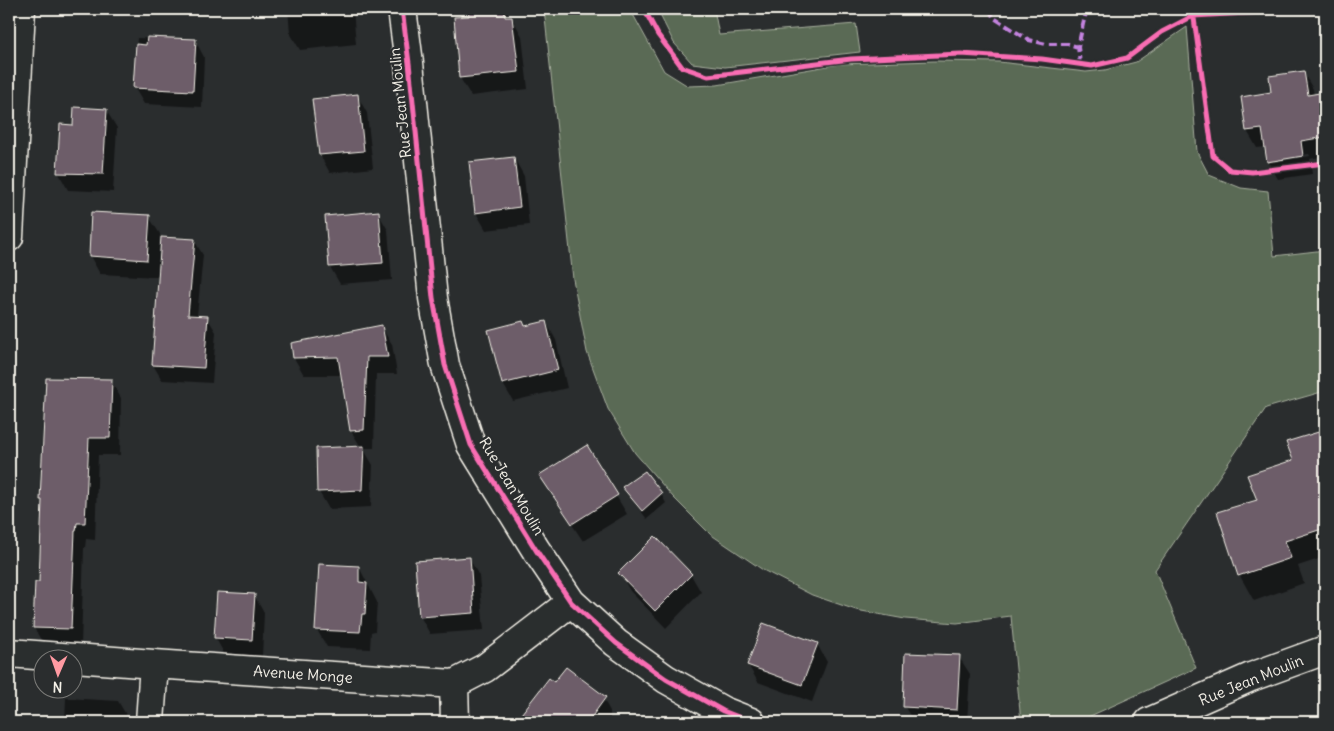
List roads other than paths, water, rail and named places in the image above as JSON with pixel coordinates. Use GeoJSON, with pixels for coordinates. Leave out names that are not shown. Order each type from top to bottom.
{"type":"FeatureCollection","features":[{"type":"Feature","properties":{"kind":"street"},"geometry":{"type":"LineString","coordinates":[[9,237],[21,9]]}},
{"type":"Feature","properties":{"kind":"street","name":"Rue Jean Moulin"},"geometry":{"type":"LineString","coordinates":[[402,9],[433,298],[445,365],[471,445],[536,550],[571,602],[616,643],[666,679],[723,710],[751,722]]}},
{"type":"Feature","properties":{"kind":"street"},"geometry":{"type":"LineString","coordinates":[[456,722],[454,684],[485,668],[571,602]]}},
{"type":"Feature","properties":{"kind":"street","name":"Rue Jean Moulin"},"geometry":{"type":"LineString","coordinates":[[1149,722],[1251,678],[1325,650]]}},
{"type":"Feature","properties":{"kind":"street","name":"Avenue Monge"},"geometry":{"type":"LineString","coordinates":[[9,653],[454,684]]}},
{"type":"Feature","properties":{"kind":"street"},"geometry":{"type":"LineString","coordinates":[[150,722],[154,664]]}}]}
